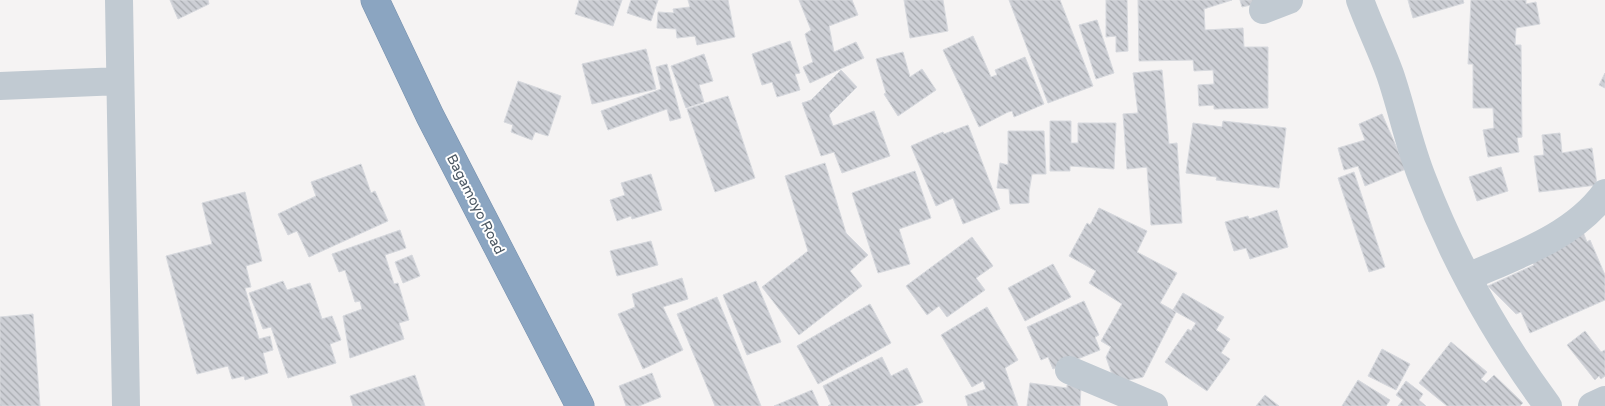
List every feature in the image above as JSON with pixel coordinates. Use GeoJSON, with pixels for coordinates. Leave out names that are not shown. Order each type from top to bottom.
{"type":"FeatureCollection","features":[{"type":"Feature","properties":{"kind":"highway","name":"Bagamoyo Road"},"geometry":{"type":"LineString","coordinates":[[375,0],[430,116],[580,406]]}},
{"type":"Feature","properties":{"kind":"street"},"geometry":{"type":"LineString","coordinates":[[119,0],[126,406]]}},
{"type":"Feature","properties":{"kind":"street"},"geometry":{"type":"LineString","coordinates":[[1262,10],[1289,0]]}},
{"type":"Feature","properties":{"kind":"street"},"geometry":{"type":"LineString","coordinates":[[1360,0],[1390,75],[1422,180],[1493,325],[1520,368],[1548,406]]}},
{"type":"Feature","properties":{"kind":"street"},"geometry":{"type":"LineString","coordinates":[[0,86],[120,81]]}},
{"type":"Feature","properties":{"kind":"street"},"geometry":{"type":"LineString","coordinates":[[1468,277],[1537,247],[1582,217],[1605,194]]}},
{"type":"Feature","properties":{"kind":"street"},"geometry":{"type":"LineString","coordinates":[[1069,370],[1154,406]]}},
{"type":"Feature","properties":{"kind":"street"},"geometry":{"type":"LineString","coordinates":[[1592,406],[1605,400]]}},
{"type":"Feature","properties":{"kind":"building"},"geometry":{"type":"Polygon","coordinates":[[[170,0],[208,0],[209,4],[178,19],[170,0]]]}},
{"type":"Feature","properties":{"kind":"building"},"geometry":{"type":"Polygon","coordinates":[[[579,0],[622,0],[613,26],[575,14],[579,0]]]}},
{"type":"Feature","properties":{"kind":"building"},"geometry":{"type":"Polygon","coordinates":[[[631,0],[658,0],[651,21],[627,13],[631,0]]]}},
{"type":"Feature","properties":{"kind":"building"},"geometry":{"type":"Polygon","coordinates":[[[688,0],[728,0],[735,37],[697,45],[695,36],[677,38],[676,29],[657,28],[658,12],[674,13],[673,9],[690,7],[688,0]]]}},
{"type":"Feature","properties":{"kind":"building"},"geometry":{"type":"Polygon","coordinates":[[[799,0],[852,0],[858,15],[829,26],[834,52],[856,42],[864,58],[810,83],[803,67],[813,62],[805,34],[811,30],[799,0]]]}},
{"type":"Feature","properties":{"kind":"building"},"geometry":{"type":"Polygon","coordinates":[[[904,0],[943,0],[948,31],[910,38],[904,0]]]}},
{"type":"Feature","properties":{"kind":"building"},"geometry":{"type":"Polygon","coordinates":[[[1009,0],[1060,0],[1093,86],[1048,103],[1009,0]]]}},
{"type":"Feature","properties":{"kind":"building"},"geometry":{"type":"Polygon","coordinates":[[[1106,0],[1127,0],[1128,51],[1116,52],[1116,36],[1106,37],[1106,0]]]}},
{"type":"Feature","properties":{"kind":"building"},"geometry":{"type":"Polygon","coordinates":[[[1138,0],[1232,0],[1204,9],[1205,30],[1243,28],[1244,47],[1268,47],[1268,108],[1214,109],[1214,105],[1199,106],[1198,85],[1214,84],[1213,70],[1194,71],[1193,60],[1139,61],[1138,0]]]}},
{"type":"Feature","properties":{"kind":"building"},"geometry":{"type":"Polygon","coordinates":[[[1240,0],[1254,0],[1255,4],[1242,7],[1240,0]]]}},
{"type":"Feature","properties":{"kind":"building"},"geometry":{"type":"Polygon","coordinates":[[[1408,0],[1463,0],[1464,3],[1413,18],[1408,0]]]}},
{"type":"Feature","properties":{"kind":"building"},"geometry":{"type":"Polygon","coordinates":[[[1471,0],[1526,0],[1526,4],[1536,2],[1540,24],[1516,28],[1515,45],[1521,45],[1522,137],[1517,138],[1519,152],[1488,157],[1483,130],[1494,128],[1493,108],[1473,108],[1473,64],[1468,64],[1471,0]]]}},
{"type":"Feature","properties":{"kind":"building"},"geometry":{"type":"Polygon","coordinates":[[[1097,20],[1114,73],[1096,79],[1079,25],[1097,20]]]}},
{"type":"Feature","properties":{"kind":"building"},"geometry":{"type":"Polygon","coordinates":[[[973,36],[991,77],[997,75],[995,70],[1025,57],[1044,104],[1014,117],[1012,111],[1008,112],[979,127],[943,50],[973,36]]]}},
{"type":"Feature","properties":{"kind":"building"},"geometry":{"type":"Polygon","coordinates":[[[790,41],[800,73],[795,74],[800,90],[777,97],[772,82],[762,85],[752,54],[790,41]]]}},
{"type":"Feature","properties":{"kind":"building"},"geometry":{"type":"Polygon","coordinates":[[[646,49],[656,89],[592,104],[582,64],[646,49]]]}},
{"type":"Feature","properties":{"kind":"building"},"geometry":{"type":"Polygon","coordinates":[[[903,52],[910,77],[922,69],[936,90],[898,116],[884,94],[886,93],[876,59],[903,52]]]}},
{"type":"Feature","properties":{"kind":"building"},"geometry":{"type":"Polygon","coordinates":[[[704,54],[713,81],[699,85],[704,102],[686,108],[671,66],[704,54]]]}},
{"type":"Feature","properties":{"kind":"building"},"geometry":{"type":"Polygon","coordinates":[[[667,64],[681,118],[670,121],[667,109],[608,130],[601,111],[661,89],[656,67],[667,64]]]}},
{"type":"Feature","properties":{"kind":"building"},"geometry":{"type":"Polygon","coordinates":[[[841,70],[857,87],[829,115],[833,126],[874,111],[890,156],[842,173],[834,152],[821,156],[802,103],[811,100],[841,70]]]}},
{"type":"Feature","properties":{"kind":"building"},"geometry":{"type":"Polygon","coordinates":[[[1162,70],[1169,144],[1177,143],[1182,223],[1151,225],[1147,167],[1127,169],[1123,114],[1138,113],[1133,73],[1162,70]]]}},
{"type":"Feature","properties":{"kind":"building"},"geometry":{"type":"Polygon","coordinates":[[[1605,73],[1605,88],[1599,85],[1605,73]]]}},
{"type":"Feature","properties":{"kind":"building"},"geometry":{"type":"Polygon","coordinates":[[[518,81],[561,96],[548,136],[535,132],[532,140],[511,132],[513,125],[504,122],[518,81]]]}},
{"type":"Feature","properties":{"kind":"building"},"geometry":{"type":"Polygon","coordinates":[[[728,96],[755,178],[715,192],[687,109],[728,96]]]}},
{"type":"Feature","properties":{"kind":"building"},"geometry":{"type":"Polygon","coordinates":[[[1382,114],[1406,169],[1365,186],[1358,166],[1344,170],[1338,148],[1365,140],[1359,124],[1382,114]]]}},
{"type":"Feature","properties":{"kind":"building"},"geometry":{"type":"Polygon","coordinates":[[[1050,121],[1071,121],[1071,143],[1078,143],[1078,123],[1116,123],[1114,169],[1070,166],[1070,171],[1050,171],[1050,121]]]}},
{"type":"Feature","properties":{"kind":"building"},"geometry":{"type":"Polygon","coordinates":[[[1223,121],[1286,128],[1279,188],[1216,180],[1217,177],[1186,173],[1193,123],[1222,127],[1223,121]]]}},
{"type":"Feature","properties":{"kind":"building"},"geometry":{"type":"Polygon","coordinates":[[[968,125],[1000,209],[963,224],[953,198],[936,206],[911,146],[943,132],[944,134],[968,125]]]}},
{"type":"Feature","properties":{"kind":"building"},"geometry":{"type":"Polygon","coordinates":[[[1008,131],[1044,131],[1046,174],[1032,174],[1029,203],[1010,204],[1009,189],[997,188],[1000,163],[1008,165],[1008,131]]]}},
{"type":"Feature","properties":{"kind":"building"},"geometry":{"type":"Polygon","coordinates":[[[1560,133],[1562,153],[1592,148],[1597,185],[1539,192],[1534,156],[1544,155],[1542,135],[1560,133]]]}},
{"type":"Feature","properties":{"kind":"building"},"geometry":{"type":"Polygon","coordinates":[[[825,163],[846,233],[868,255],[850,271],[862,286],[799,335],[762,287],[808,251],[785,176],[825,163]]]}},
{"type":"Feature","properties":{"kind":"building"},"geometry":{"type":"Polygon","coordinates":[[[361,164],[371,193],[375,191],[388,221],[309,257],[297,231],[288,235],[278,214],[316,196],[311,182],[361,164]]]}},
{"type":"Feature","properties":{"kind":"building"},"geometry":{"type":"Polygon","coordinates":[[[1501,167],[1508,191],[1477,201],[1469,177],[1501,167]]]}},
{"type":"Feature","properties":{"kind":"building"},"geometry":{"type":"Polygon","coordinates":[[[915,171],[931,218],[899,229],[910,264],[878,273],[852,193],[915,171]]]}},
{"type":"Feature","properties":{"kind":"building"},"geometry":{"type":"Polygon","coordinates":[[[1354,172],[1385,267],[1369,272],[1338,178],[1354,172]]]}},
{"type":"Feature","properties":{"kind":"building"},"geometry":{"type":"Polygon","coordinates":[[[651,174],[662,210],[632,219],[631,216],[617,221],[610,200],[625,195],[621,183],[651,174]]]}},
{"type":"Feature","properties":{"kind":"building"},"geometry":{"type":"Polygon","coordinates":[[[245,192],[262,261],[246,266],[251,287],[245,288],[259,339],[270,336],[273,350],[263,353],[268,373],[245,380],[244,376],[232,379],[228,366],[197,374],[166,256],[212,244],[202,203],[245,192]]]}},
{"type":"Feature","properties":{"kind":"building"},"geometry":{"type":"Polygon","coordinates":[[[1099,208],[1147,231],[1137,252],[1177,273],[1160,303],[1176,312],[1143,377],[1115,383],[1106,357],[1111,347],[1101,341],[1122,304],[1089,283],[1096,271],[1069,256],[1087,223],[1090,225],[1099,208]]]}},
{"type":"Feature","properties":{"kind":"building"},"geometry":{"type":"Polygon","coordinates":[[[1277,210],[1288,247],[1250,259],[1246,248],[1234,251],[1225,222],[1248,216],[1249,219],[1277,210]]]}},
{"type":"Feature","properties":{"kind":"building"},"geometry":{"type":"Polygon","coordinates":[[[400,230],[406,248],[385,255],[394,284],[398,283],[409,320],[399,323],[404,339],[350,358],[343,316],[362,309],[360,301],[355,302],[345,270],[339,272],[332,254],[400,230]]]}},
{"type":"Feature","properties":{"kind":"building"},"geometry":{"type":"Polygon","coordinates":[[[1583,232],[1587,242],[1590,240],[1605,275],[1605,300],[1530,333],[1521,312],[1516,314],[1488,286],[1534,265],[1530,257],[1583,232]]]}},
{"type":"Feature","properties":{"kind":"building"},"geometry":{"type":"Polygon","coordinates":[[[972,237],[993,266],[976,278],[985,290],[947,317],[939,306],[927,315],[906,286],[972,237]]]}},
{"type":"Feature","properties":{"kind":"building"},"geometry":{"type":"Polygon","coordinates":[[[651,241],[658,265],[617,276],[610,251],[651,241]]]}},
{"type":"Feature","properties":{"kind":"building"},"geometry":{"type":"Polygon","coordinates":[[[412,255],[420,276],[403,283],[395,262],[412,255]]]}},
{"type":"Feature","properties":{"kind":"building"},"geometry":{"type":"Polygon","coordinates":[[[1053,264],[1071,297],[1025,321],[1008,288],[1053,264]]]}},
{"type":"Feature","properties":{"kind":"building"},"geometry":{"type":"Polygon","coordinates":[[[682,278],[688,299],[663,307],[683,350],[643,369],[618,314],[635,307],[632,294],[682,278]]]}},
{"type":"Feature","properties":{"kind":"building"},"geometry":{"type":"Polygon","coordinates":[[[283,281],[287,290],[310,283],[322,319],[332,316],[341,340],[330,344],[336,363],[288,378],[271,327],[263,329],[249,293],[283,281]]]}},
{"type":"Feature","properties":{"kind":"building"},"geometry":{"type":"Polygon","coordinates":[[[756,281],[781,342],[747,355],[723,295],[756,281]]]}},
{"type":"Feature","properties":{"kind":"building"},"geometry":{"type":"Polygon","coordinates":[[[1183,293],[1224,317],[1216,330],[1230,339],[1221,353],[1230,359],[1207,391],[1165,362],[1188,329],[1191,331],[1196,323],[1173,310],[1183,293]]]}},
{"type":"Feature","properties":{"kind":"building"},"geometry":{"type":"Polygon","coordinates":[[[717,297],[761,406],[715,406],[677,314],[717,297]]]}},
{"type":"Feature","properties":{"kind":"building"},"geometry":{"type":"Polygon","coordinates":[[[1084,301],[1099,335],[1095,337],[1100,350],[1053,369],[1048,357],[1041,360],[1027,327],[1084,301]]]}},
{"type":"Feature","properties":{"kind":"building"},"geometry":{"type":"Polygon","coordinates":[[[870,304],[891,343],[818,384],[797,346],[870,304]]]}},
{"type":"Feature","properties":{"kind":"building"},"geometry":{"type":"Polygon","coordinates":[[[987,307],[1018,360],[1005,368],[1018,406],[968,406],[965,396],[986,389],[983,381],[972,387],[941,335],[987,307]]]}},
{"type":"Feature","properties":{"kind":"building"},"geometry":{"type":"Polygon","coordinates":[[[33,314],[40,406],[0,406],[0,317],[33,314]]]}},
{"type":"Feature","properties":{"kind":"building"},"geometry":{"type":"Polygon","coordinates":[[[1585,331],[1601,352],[1605,350],[1605,376],[1601,379],[1599,376],[1595,380],[1567,345],[1585,331]]]}},
{"type":"Feature","properties":{"kind":"building"},"geometry":{"type":"Polygon","coordinates":[[[1451,342],[1487,372],[1481,379],[1486,383],[1494,375],[1523,403],[1520,406],[1447,406],[1419,383],[1451,342]]]}},
{"type":"Feature","properties":{"kind":"building"},"geometry":{"type":"Polygon","coordinates":[[[1382,349],[1410,364],[1396,390],[1368,376],[1382,349]]]}},
{"type":"Feature","properties":{"kind":"building"},"geometry":{"type":"Polygon","coordinates":[[[882,357],[891,376],[907,368],[923,402],[914,406],[828,406],[831,404],[823,386],[882,357]]]}},
{"type":"Feature","properties":{"kind":"building"},"geometry":{"type":"Polygon","coordinates":[[[652,373],[661,397],[639,406],[626,406],[619,386],[652,373]]]}},
{"type":"Feature","properties":{"kind":"building"},"geometry":{"type":"Polygon","coordinates":[[[415,375],[425,406],[353,406],[350,396],[415,375]]]}},
{"type":"Feature","properties":{"kind":"building"},"geometry":{"type":"Polygon","coordinates":[[[1358,380],[1390,400],[1386,406],[1342,406],[1358,380]]]}},
{"type":"Feature","properties":{"kind":"building"},"geometry":{"type":"Polygon","coordinates":[[[1406,381],[1423,394],[1419,400],[1426,406],[1398,406],[1403,400],[1396,395],[1406,381]]]}},
{"type":"Feature","properties":{"kind":"building"},"geometry":{"type":"Polygon","coordinates":[[[1030,383],[1067,388],[1067,385],[1081,386],[1080,406],[1027,406],[1030,383]]]}},
{"type":"Feature","properties":{"kind":"building"},"geometry":{"type":"Polygon","coordinates":[[[812,390],[819,406],[774,406],[812,390]]]}},
{"type":"Feature","properties":{"kind":"building"},"geometry":{"type":"Polygon","coordinates":[[[1265,395],[1279,406],[1256,406],[1265,395]]]}}]}
